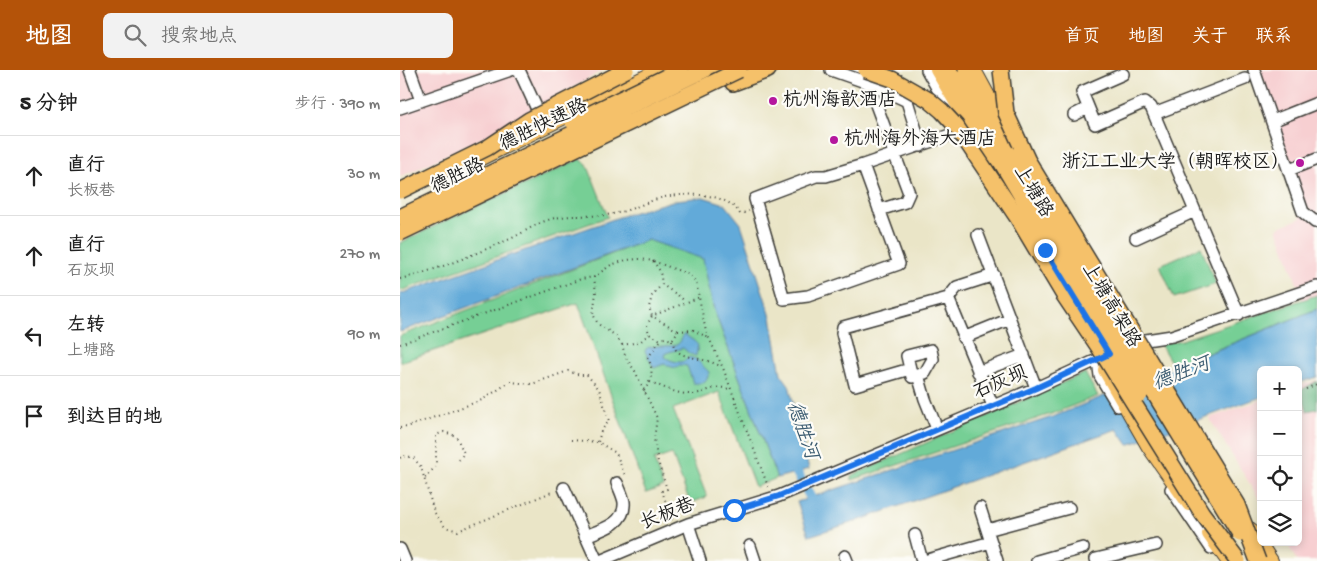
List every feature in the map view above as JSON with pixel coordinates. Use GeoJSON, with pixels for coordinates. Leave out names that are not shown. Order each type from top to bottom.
{"type":"FeatureCollection","features":[{"type":"Feature","properties":{"kind":"highway"},"geometry":{"type":"LineString","coordinates":[[487,148],[529,120],[626,70]]}},
{"type":"Feature","properties":{"kind":"highway"},"geometry":{"type":"LineString","coordinates":[[400,191],[639,70]]}},
{"type":"Feature","properties":{"kind":"highway","name":"德胜快速路"},"geometry":{"type":"LineString","coordinates":[[400,206],[680,70]]}},
{"type":"Feature","properties":{"kind":"highway","name":"德胜快速路"},"geometry":{"type":"LineString","coordinates":[[400,217],[704,70]]}},
{"type":"Feature","properties":{"kind":"highway"},"geometry":{"type":"LineString","coordinates":[[400,233],[738,70]]}},
{"type":"Feature","properties":{"kind":"highway"},"geometry":{"type":"LineString","coordinates":[[487,191],[580,156],[733,83],[768,70]]}},
{"type":"Feature","properties":{"kind":"highway"},"geometry":{"type":"LineString","coordinates":[[876,70],[929,100],[942,110],[968,142],[1202,513],[1239,561]]}},
{"type":"Feature","properties":{"kind":"highway","name":"上塘高架路"},"geometry":{"type":"LineString","coordinates":[[949,70],[1001,162],[1239,561]]}},
{"type":"Feature","properties":{"kind":"highway","name":"上塘高架路"},"geometry":{"type":"LineString","coordinates":[[966,70],[1008,153],[1257,561]]}},
{"type":"Feature","properties":{"kind":"highway"},"geometry":{"type":"LineString","coordinates":[[1001,70],[1006,113],[1028,161],[1236,505],[1257,561]]}},
{"type":"Feature","properties":{"kind":"highway"},"geometry":{"type":"LineString","coordinates":[[867,76],[892,78]]}},
{"type":"Feature","properties":{"kind":"main road","name":"德胜路"},"geometry":{"type":"LineString","coordinates":[[400,198],[660,70]]}},
{"type":"Feature","properties":{"kind":"main road","name":"德胜路"},"geometry":{"type":"LineString","coordinates":[[400,227],[721,70]]}},
{"type":"Feature","properties":{"kind":"main road","name":"上塘路"},"geometry":{"type":"LineString","coordinates":[[937,70],[967,130],[1021,212],[1147,449],[1228,561]]}},
{"type":"Feature","properties":{"kind":"main road","name":"上塘路"},"geometry":{"type":"LineString","coordinates":[[974,70],[1066,240],[1187,433],[1271,561]]}},
{"type":"Feature","properties":{"kind":"main road"},"geometry":{"type":"LineString","coordinates":[[1021,212],[1030,252]]}},
{"type":"Feature","properties":{"kind":"street"},"geometry":{"type":"LineString","coordinates":[[410,70],[421,101]]}},
{"type":"Feature","properties":{"kind":"street"},"geometry":{"type":"LineString","coordinates":[[400,108],[421,101],[482,74],[511,70]]}},
{"type":"Feature","properties":{"kind":"street"},"geometry":{"type":"LineString","coordinates":[[519,70],[545,126]]}},
{"type":"Feature","properties":{"kind":"street"},"geometry":{"type":"LineString","coordinates":[[831,70],[867,76],[907,100],[921,146]]}},
{"type":"Feature","properties":{"kind":"street"},"geometry":{"type":"LineString","coordinates":[[927,70],[967,130],[1030,252],[1103,365]]}},
{"type":"Feature","properties":{"kind":"street"},"geometry":{"type":"LineString","coordinates":[[1254,70],[1303,212],[1314,222],[1317,221]]}},
{"type":"Feature","properties":{"kind":"street"},"geometry":{"type":"LineString","coordinates":[[1123,74],[1082,92],[1095,124],[1145,102],[1152,107],[1239,315]]}},
{"type":"Feature","properties":{"kind":"street"},"geometry":{"type":"LineString","coordinates":[[867,76],[909,193],[905,202],[879,210]]}},
{"type":"Feature","properties":{"kind":"street"},"geometry":{"type":"LineString","coordinates":[[1154,114],[1245,79]]}},
{"type":"Feature","properties":{"kind":"street"},"geometry":{"type":"LineString","coordinates":[[1272,121],[1317,103]]}},
{"type":"Feature","properties":{"kind":"street"},"geometry":{"type":"LineString","coordinates":[[1074,115],[1088,108]]}},
{"type":"Feature","properties":{"kind":"street"},"geometry":{"type":"LineString","coordinates":[[863,165],[899,264],[808,296],[784,299],[756,199],[816,176],[826,176],[863,165],[967,130]]}},
{"type":"Feature","properties":{"kind":"street"},"geometry":{"type":"LineString","coordinates":[[1289,170],[1317,159]]}},
{"type":"Feature","properties":{"kind":"street"},"geometry":{"type":"LineString","coordinates":[[1136,238],[1195,211]]}},
{"type":"Feature","properties":{"kind":"street"},"geometry":{"type":"LineString","coordinates":[[978,236],[1036,388]]}},
{"type":"Feature","properties":{"kind":"street"},"geometry":{"type":"LineString","coordinates":[[936,429],[914,372],[855,385],[842,333],[843,327],[948,298],[958,288],[994,275]]}},
{"type":"Feature","properties":{"kind":"street","name":"石灰坝"},"geometry":{"type":"LineString","coordinates":[[776,497],[1036,388],[1103,365],[1135,348],[1239,315],[1317,287]]}},
{"type":"Feature","properties":{"kind":"street"},"geometry":{"type":"LineString","coordinates":[[948,298],[963,338],[993,406]]}},
{"type":"Feature","properties":{"kind":"street"},"geometry":{"type":"LineString","coordinates":[[963,338],[1010,319]]}},
{"type":"Feature","properties":{"kind":"street"},"geometry":{"type":"LineString","coordinates":[[978,372],[1024,355]]}},
{"type":"Feature","properties":{"kind":"street"},"geometry":{"type":"LineString","coordinates":[[1147,449],[1220,561]]}},
{"type":"Feature","properties":{"kind":"street"},"geometry":{"type":"LineString","coordinates":[[586,536],[611,526],[620,518],[624,502],[617,483]]}},
{"type":"Feature","properties":{"kind":"street"},"geometry":{"type":"LineString","coordinates":[[564,488],[598,561]]}},
{"type":"Feature","properties":{"kind":"street","name":"长板巷"},"geometry":{"type":"LineString","coordinates":[[598,561],[688,524],[776,497]]}},
{"type":"Feature","properties":{"kind":"street"},"geometry":{"type":"LineString","coordinates":[[980,508],[997,561]]}},
{"type":"Feature","properties":{"kind":"street"},"geometry":{"type":"LineString","coordinates":[[987,530],[1069,508]]}},
{"type":"Feature","properties":{"kind":"street"},"geometry":{"type":"LineString","coordinates":[[688,524],[700,561]]}},
{"type":"Feature","properties":{"kind":"street"},"geometry":{"type":"LineString","coordinates":[[915,536],[923,561],[991,542]]}},
{"type":"Feature","properties":{"kind":"street"},"geometry":{"type":"LineString","coordinates":[[1097,561],[1096,559],[1156,545]]}},
{"type":"Feature","properties":{"kind":"street"},"geometry":{"type":"LineString","coordinates":[[750,546],[755,561]]}},
{"type":"Feature","properties":{"kind":"street"},"geometry":{"type":"LineString","coordinates":[[400,548],[405,561]]}},
{"type":"Feature","properties":{"kind":"street"},"geometry":{"type":"LineString","coordinates":[[1037,561],[1084,548]]}},
{"type":"Feature","properties":{"kind":"path"},"geometry":{"type":"LineString","coordinates":[[400,279],[422,274],[512,238],[548,220],[582,215],[612,214],[670,196],[706,195],[736,207],[740,214],[758,208]]}},
{"type":"Feature","properties":{"kind":"path"},"geometry":{"type":"LineString","coordinates":[[400,344],[581,279],[594,277],[611,265],[626,260],[654,261],[688,274],[696,282],[706,332],[724,368],[776,497]]}},
{"type":"Feature","properties":{"kind":"path"},"geometry":{"type":"LineString","coordinates":[[654,261],[660,272],[662,284],[650,301],[649,307],[652,316],[678,331],[693,330],[709,338]]}},
{"type":"Feature","properties":{"kind":"path"},"geometry":{"type":"LineString","coordinates":[[594,277],[596,294],[593,314],[598,324],[616,336],[622,345],[626,358],[635,371],[657,418],[654,439],[658,462],[667,489],[662,491],[676,530]]}},
{"type":"Feature","properties":{"kind":"path"},"geometry":{"type":"LineString","coordinates":[[662,284],[681,296],[685,302]]}},
{"type":"Feature","properties":{"kind":"path"},"geometry":{"type":"LineString","coordinates":[[649,334],[647,325],[652,316],[700,297]]}},
{"type":"Feature","properties":{"kind":"path"},"geometry":{"type":"LineString","coordinates":[[672,340],[678,331]]}},
{"type":"Feature","properties":{"kind":"path"},"geometry":{"type":"LineString","coordinates":[[622,345],[640,342],[649,334]]}},
{"type":"Feature","properties":{"kind":"path"},"geometry":{"type":"LineString","coordinates":[[649,334],[659,339],[672,340]]}},
{"type":"Feature","properties":{"kind":"path"},"geometry":{"type":"LineString","coordinates":[[644,391],[652,376],[652,367],[648,358],[654,347],[662,339]]}},
{"type":"Feature","properties":{"kind":"path"},"geometry":{"type":"LineString","coordinates":[[672,340],[675,350],[681,354],[714,361],[724,368]]}},
{"type":"Feature","properties":{"kind":"path"},"geometry":{"type":"LineString","coordinates":[[400,428],[482,400],[510,382],[532,384],[568,371],[587,375],[599,389],[609,421],[600,431],[598,442]]}},
{"type":"Feature","properties":{"kind":"path"},"geometry":{"type":"LineString","coordinates":[[650,382],[673,391],[694,394],[718,387],[732,390]]}},
{"type":"Feature","properties":{"kind":"path"},"geometry":{"type":"LineString","coordinates":[[1306,389],[1317,384]]}},
{"type":"Feature","properties":{"kind":"path"},"geometry":{"type":"LineString","coordinates":[[425,478],[436,466],[436,435],[444,432],[456,436],[464,453],[459,460]]}},
{"type":"Feature","properties":{"kind":"path"},"geometry":{"type":"LineString","coordinates":[[571,440],[598,442],[616,453],[626,478],[617,483]]}},
{"type":"Feature","properties":{"kind":"path"},"geometry":{"type":"LineString","coordinates":[[400,458],[402,456],[413,457],[421,467],[434,512],[444,527],[458,531],[564,488]]}},
{"type":"Feature","properties":{"kind":"shaded area"},"geometry":{"type":"Polygon","coordinates":[[[400,70],[604,70],[497,131],[400,177],[400,70]]]}},
{"type":"Feature","properties":{"kind":"shaded area","name":"浙江工业大学（朝晖校区）"},"geometry":{"type":"Polygon","coordinates":[[[1250,70],[1317,70],[1317,350],[1300,292],[1277,228],[1301,218],[1250,70]]]}},
{"type":"Feature","properties":{"kind":"shaded area"},"geometry":{"type":"Polygon","coordinates":[[[1317,380],[1317,561],[1297,561],[1288,546],[1302,546],[1302,385],[1317,380]]]}},
{"type":"Feature","properties":{"kind":"shaded area"},"geometry":{"type":"Polygon","coordinates":[[[1257,401],[1257,496],[1209,418],[1257,401]]]}},
{"type":"Feature","properties":{"kind":"green space"},"geometry":{"type":"Polygon","coordinates":[[[580,159],[587,164],[608,217],[400,291],[400,243],[580,159]]]}},
{"type":"Feature","properties":{"kind":"green space"},"geometry":{"type":"Polygon","coordinates":[[[648,240],[703,258],[714,310],[777,478],[755,487],[719,392],[673,409],[707,497],[690,503],[672,454],[654,460],[663,487],[646,493],[578,303],[400,362],[400,336],[648,240]]]}},
{"type":"Feature","properties":{"kind":"green space"},"geometry":{"type":"Polygon","coordinates":[[[1201,247],[1216,284],[1174,298],[1160,265],[1201,247]]]}},
{"type":"Feature","properties":{"kind":"green space"},"geometry":{"type":"Polygon","coordinates":[[[1317,295],[1317,309],[1174,367],[1160,344],[1182,340],[1317,295]]]}},
{"type":"Feature","properties":{"kind":"green space"},"geometry":{"type":"Polygon","coordinates":[[[1085,373],[1098,396],[1054,413],[852,480],[851,476],[1085,373]]]}},
{"type":"Feature","properties":{"kind":"green space"},"geometry":{"type":"Polygon","coordinates":[[[1317,381],[1317,409],[1307,411],[1302,389],[1317,381]]]}},
{"type":"Feature","properties":{"kind":"water"},"geometry":{"type":"Polygon","coordinates":[[[703,197],[725,204],[741,224],[771,317],[781,374],[789,385],[809,469],[777,478],[714,310],[703,259],[648,240],[400,332],[400,294],[625,215],[676,200],[703,197]]]}},
{"type":"Feature","properties":{"kind":"water"},"geometry":{"type":"Polygon","coordinates":[[[1317,309],[1317,377],[1302,382],[1302,366],[1257,366],[1257,398],[1128,445],[1117,429],[857,521],[809,536],[797,502],[1055,416],[1317,309]]]}},
{"type":"Feature","properties":{"kind":"water"},"geometry":{"type":"Polygon","coordinates":[[[684,334],[698,345],[696,356],[683,348],[666,353],[665,357],[677,362],[687,360],[689,357],[696,359],[709,372],[706,380],[702,383],[693,383],[687,366],[670,367],[664,364],[654,368],[645,351],[651,347],[676,345],[684,334]]]}},
{"type":"Feature","properties":{"kind":"waterway","name":"德胜河"},"geometry":{"type":"LineString","coordinates":[[791,462],[812,500],[821,505]]}},
{"type":"Feature","properties":{"kind":"place","name":"杭州海歆酒店"},"geometry":{"type":"Point","coordinates":[773,101]}},
{"type":"Feature","properties":{"kind":"place","name":"杭州海外海大酒店"},"geometry":{"type":"Point","coordinates":[834,140]}},
{"type":"Feature","properties":{"kind":"place","name":"浙江工业大学（朝晖校区）"},"geometry":{"type":"Point","coordinates":[1300,163]}},
{"type":"Feature","properties":{"kind":"route"},"geometry":{"type":"LineString","coordinates":[[734,510],[779,496],[1036,388],[1109,354],[1045,250]]}}]}
